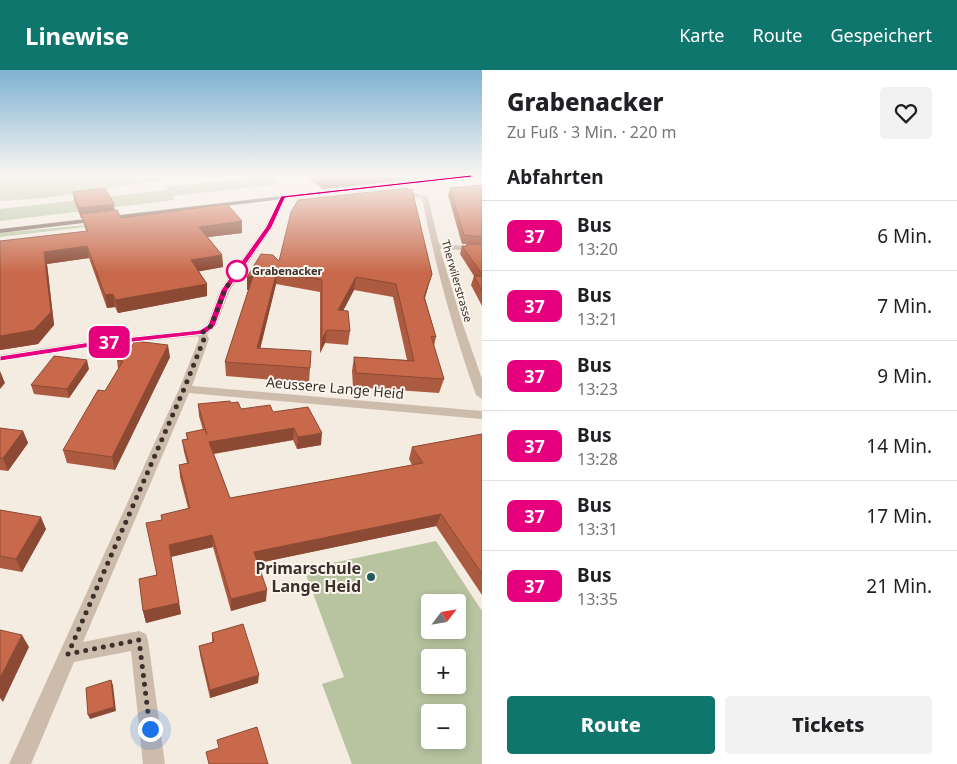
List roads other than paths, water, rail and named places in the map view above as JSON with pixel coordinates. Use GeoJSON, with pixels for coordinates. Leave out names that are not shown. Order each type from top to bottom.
{"type":"FeatureCollection","features":[{"type":"Feature","properties":{"kind":"main road"},"geometry":{"type":"LineString","coordinates":[[0,231],[103,219],[226,208]]}},
{"type":"Feature","properties":{"kind":"street"},"geometry":{"type":"LineString","coordinates":[[0,358],[97,343],[202,333],[211,326],[225,290],[265,233],[278,208]]}},
{"type":"Feature","properties":{"kind":"street","name":"Therwilerstrasse"},"geometry":{"type":"LineString","coordinates":[[427,208],[434,246],[482,395]]}},
{"type":"Feature","properties":{"kind":"street"},"geometry":{"type":"LineString","coordinates":[[434,246],[482,249]]}},
{"type":"Feature","properties":{"kind":"street"},"geometry":{"type":"LineString","coordinates":[[20,764],[184,389],[204,339],[202,333]]}},
{"type":"Feature","properties":{"kind":"street","name":"Aeussere Lange Heid"},"geometry":{"type":"LineString","coordinates":[[184,389],[482,415]]}},
{"type":"Feature","properties":{"kind":"street"},"geometry":{"type":"LineString","coordinates":[[68,654],[139,640],[154,764]]}},
{"type":"Feature","properties":{"kind":"place","name":"Grabenacker"},"geometry":{"type":"Point","coordinates":[237,271]}},
{"type":"Feature","properties":{"kind":"place","name":"Primarschule Lange Heid"},"geometry":{"type":"Point","coordinates":[371,577]}}]}
